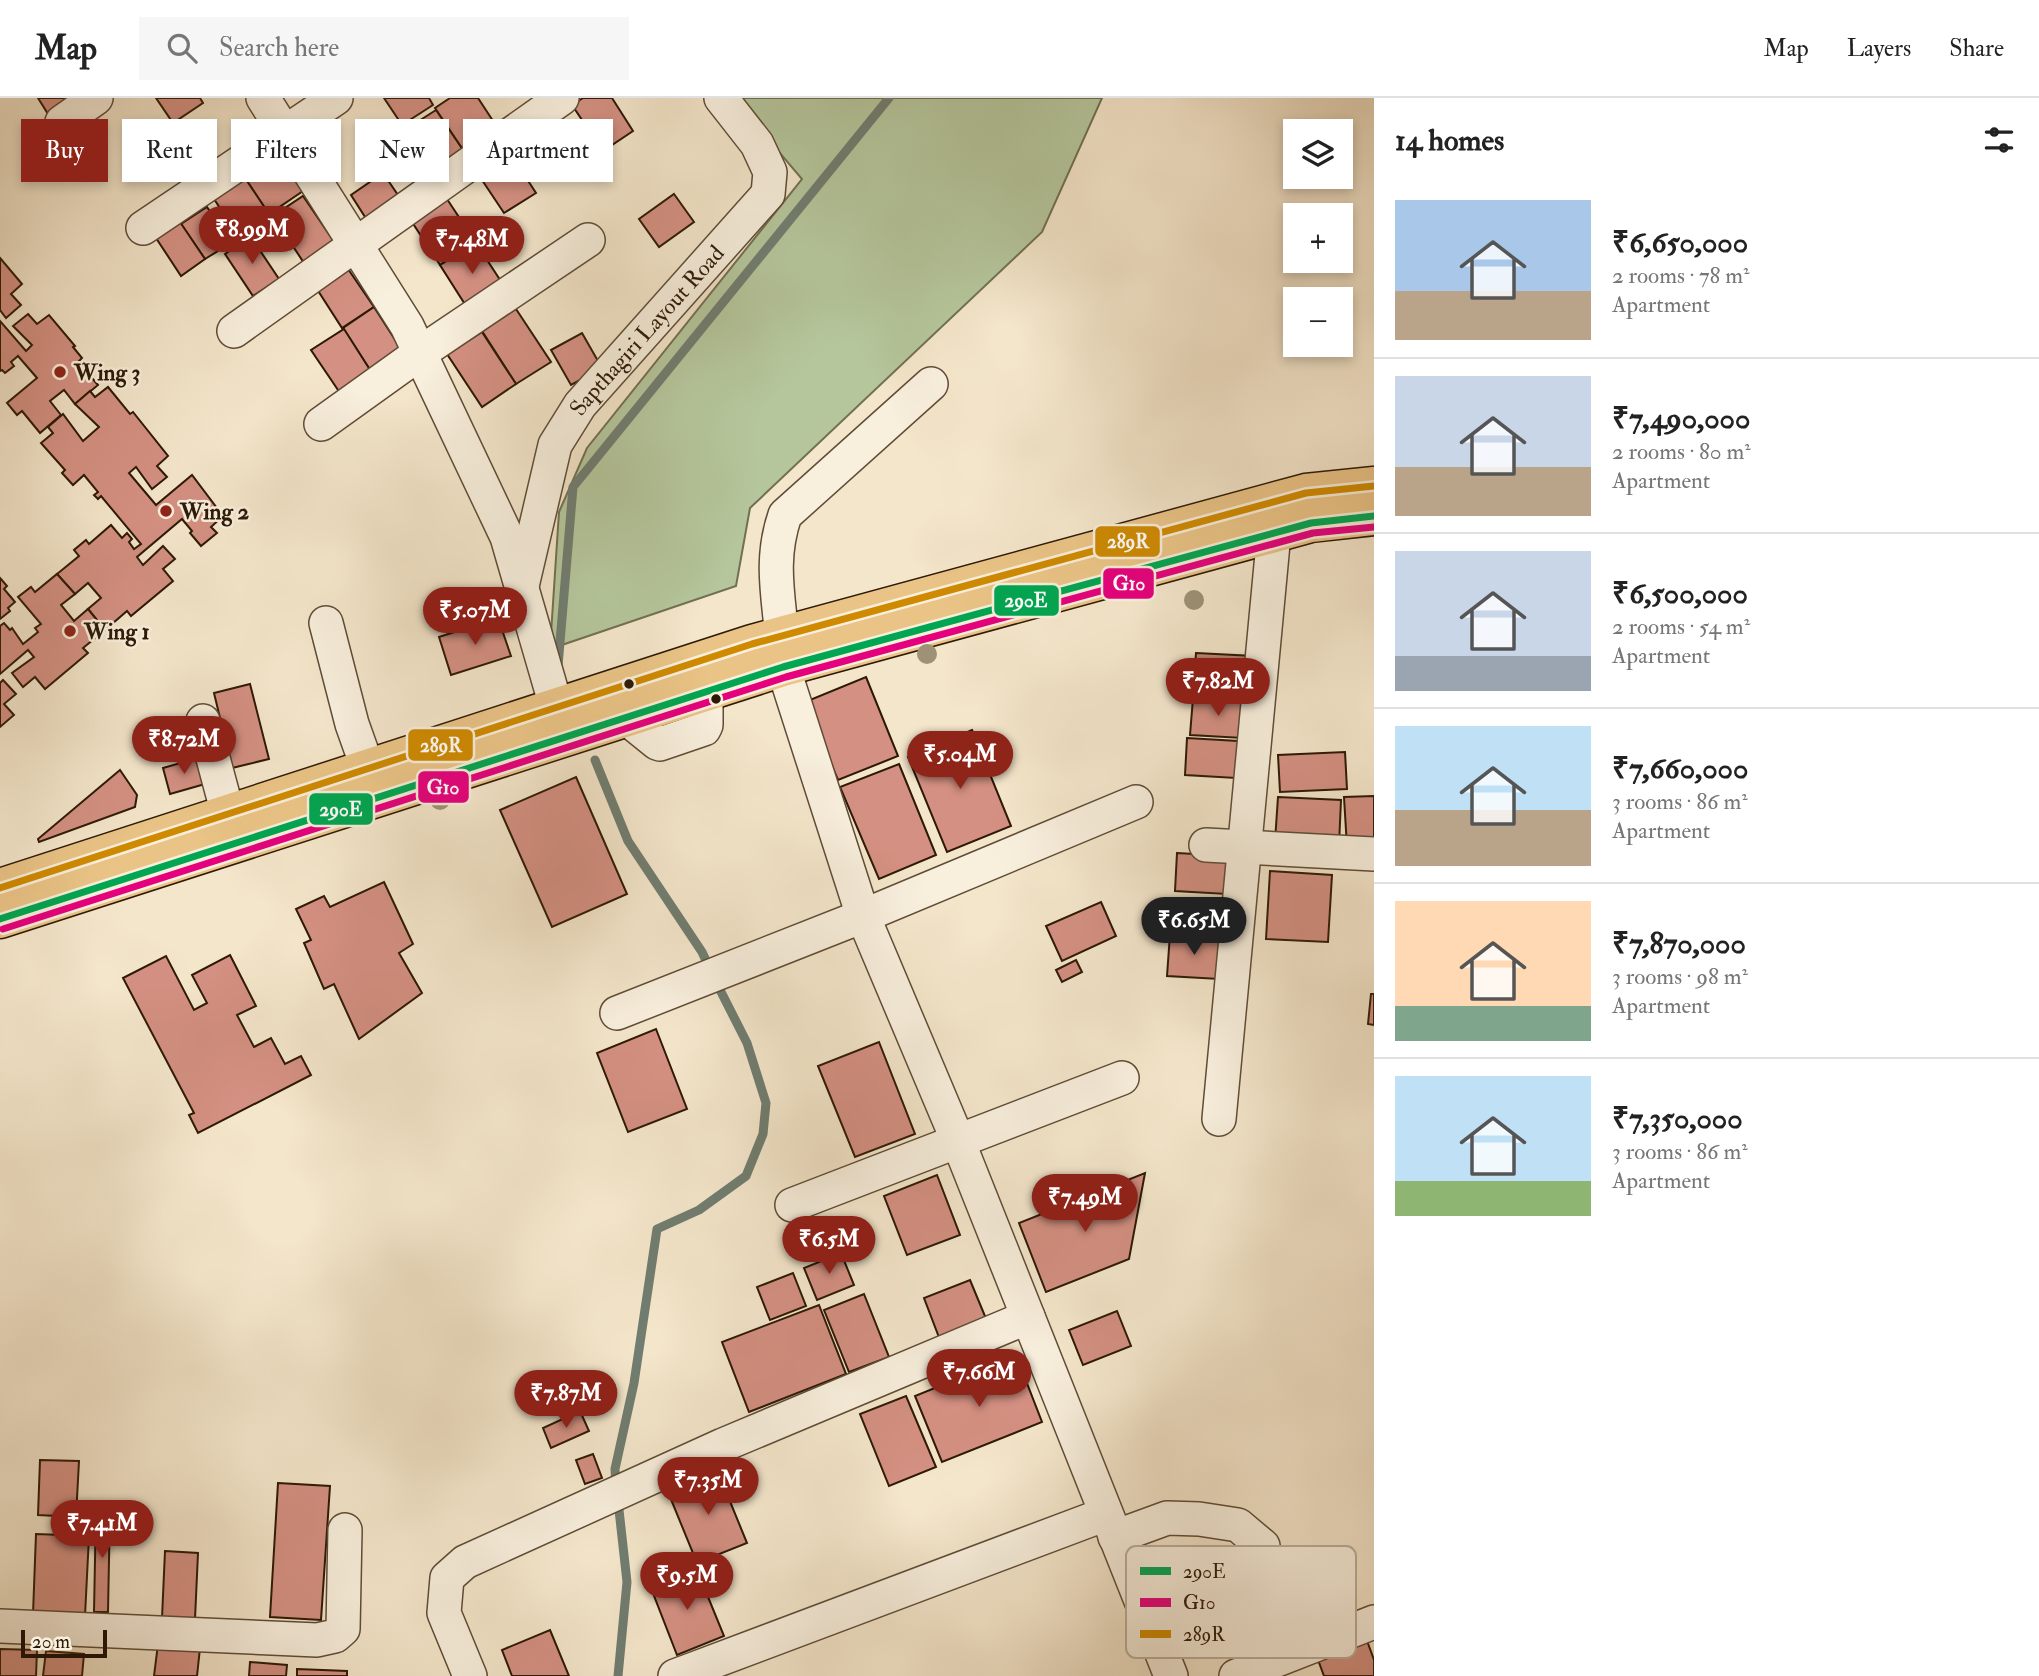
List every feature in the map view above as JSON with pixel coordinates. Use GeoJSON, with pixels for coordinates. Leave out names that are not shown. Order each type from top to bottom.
{"type":"FeatureCollection","features":[{"type":"Feature","properties":{"kind":"main road"},"geometry":{"type":"LineString","coordinates":[[0,919],[560,722],[783,651],[1306,493],[1374,486]]}},
{"type":"Feature","properties":{"kind":"main road"},"geometry":{"type":"LineString","coordinates":[[0,888],[368,769],[560,722],[626,718],[706,691],[783,651],[1311,523],[1374,516]]}},
{"type":"Feature","properties":{"kind":"street"},"geometry":{"type":"LineString","coordinates":[[66,119],[96,98]]}},
{"type":"Feature","properties":{"kind":"street","name":"Sapthagiri Layout Road"},"geometry":{"type":"LineString","coordinates":[[262,98],[276,119]]}},
{"type":"Feature","properties":{"kind":"street"},"geometry":{"type":"LineString","coordinates":[[305,119],[336,98]]}},
{"type":"Feature","properties":{"kind":"street"},"geometry":{"type":"LineString","coordinates":[[234,331],[562,98]]}},
{"type":"Feature","properties":{"kind":"street","name":"Sapthagiri Layout Road"},"geometry":{"type":"LineString","coordinates":[[521,589],[555,445],[580,405],[768,194],[770,172],[757,144],[721,98]]}},
{"type":"Feature","properties":{"kind":"street"},"geometry":{"type":"LineString","coordinates":[[144,228],[231,169]]}},
{"type":"Feature","properties":{"kind":"street","name":"Sapthagiri Layout Road"},"geometry":{"type":"LineString","coordinates":[[316,182],[407,326],[506,537],[560,722]]}},
{"type":"Feature","properties":{"kind":"street"},"geometry":{"type":"LineString","coordinates":[[321,424],[420,353],[588,240]]}},
{"type":"Feature","properties":{"kind":"street"},"geometry":{"type":"LineString","coordinates":[[931,384],[785,515],[777,538],[775,579],[783,651],[863,916],[958,1141],[1126,1565]]}},
{"type":"Feature","properties":{"kind":"street"},"geometry":{"type":"LineString","coordinates":[[1219,1119],[1275,533]]}},
{"type":"Feature","properties":{"kind":"street"},"geometry":{"type":"LineString","coordinates":[[326,624],[352,724],[368,769]]}},
{"type":"Feature","properties":{"kind":"street"},"geometry":{"type":"LineString","coordinates":[[203,721],[228,814]]}},
{"type":"Feature","properties":{"kind":"street"},"geometry":{"type":"LineString","coordinates":[[617,1013],[863,916],[1136,802]]}},
{"type":"Feature","properties":{"kind":"street"},"geometry":{"type":"LineString","coordinates":[[1206,845],[1374,853]]}},
{"type":"Feature","properties":{"kind":"street"},"geometry":{"type":"LineString","coordinates":[[792,1205],[1122,1078]]}},
{"type":"Feature","properties":{"kind":"street"},"geometry":{"type":"LineString","coordinates":[[470,1676],[444,1614],[447,1578],[465,1562],[723,1445],[1028,1317]]}},
{"type":"Feature","properties":{"kind":"street"},"geometry":{"type":"LineString","coordinates":[[675,1676],[1110,1525],[1167,1518],[1199,1519],[1238,1525],[1263,1546]]}},
{"type":"Feature","properties":{"kind":"street"},"geometry":{"type":"LineString","coordinates":[[0,1626],[317,1640],[335,1636],[343,1629],[345,1530]]}},
{"type":"Feature","properties":{"kind":"street"},"geometry":{"type":"LineString","coordinates":[[1356,1629],[1374,1622]]}},
{"type":"Feature","properties":{"kind":"street"},"geometry":{"type":"LineString","coordinates":[[1164,1658],[1171,1676]]}},
{"type":"Feature","properties":{"kind":"street"},"geometry":{"type":"LineString","coordinates":[[1236,1676],[1282,1658]]}},
{"type":"Feature","properties":{"kind":"green space"},"geometry":{"type":"Polygon","coordinates":[[[733,98],[1102,98],[1042,232],[750,508],[736,586],[550,649],[559,512],[587,448],[802,179],[733,98]]]}},
{"type":"Feature","properties":{"kind":"building"},"geometry":{"type":"Polygon","coordinates":[[[38,98],[71,98],[48,114],[38,98]]]}},
{"type":"Feature","properties":{"kind":"building"},"geometry":{"type":"Polygon","coordinates":[[[156,98],[200,98],[203,103],[179,119],[170,119],[156,98]]]}},
{"type":"Feature","properties":{"kind":"building"},"geometry":{"type":"Polygon","coordinates":[[[384,98],[429,98],[433,105],[411,119],[398,119],[384,98]]]}},
{"type":"Feature","properties":{"kind":"building"},"geometry":{"type":"Polygon","coordinates":[[[450,98],[478,98],[492,119],[463,119],[463,150],[449,129],[449,119],[442,119],[435,108],[450,98]]]}},
{"type":"Feature","properties":{"kind":"building"},"geometry":{"type":"Polygon","coordinates":[[[583,98],[612,98],[633,131],[613,144],[613,119],[581,119],[572,105],[583,98]]]}},
{"type":"Feature","properties":{"kind":"building"},"geometry":{"type":"Polygon","coordinates":[[[436,110],[442,119],[422,119],[436,110]]]}},
{"type":"Feature","properties":{"kind":"building"},"geometry":{"type":"Polygon","coordinates":[[[449,129],[463,150],[449,159],[449,129]]]}},
{"type":"Feature","properties":{"kind":"building"},"geometry":{"type":"Polygon","coordinates":[[[233,182],[248,182],[269,214],[238,235],[212,196],[233,182]]]}},
{"type":"Feature","properties":{"kind":"building"},"geometry":{"type":"Polygon","coordinates":[[[248,182],[297,182],[303,191],[269,214],[248,182]]]}},
{"type":"Feature","properties":{"kind":"building"},"geometry":{"type":"Polygon","coordinates":[[[370,182],[389,182],[400,198],[367,220],[351,195],[370,182]]]}},
{"type":"Feature","properties":{"kind":"building"},"geometry":{"type":"Polygon","coordinates":[[[483,182],[529,182],[536,193],[504,213],[483,182]]]}},
{"type":"Feature","properties":{"kind":"building"},"geometry":{"type":"Polygon","coordinates":[[[674,194],[694,222],[659,247],[639,219],[674,194]]]}},
{"type":"Feature","properties":{"kind":"building"},"geometry":{"type":"Polygon","coordinates":[[[303,196],[335,243],[304,263],[273,216],[303,196]]]}},
{"type":"Feature","properties":{"kind":"building"},"geometry":{"type":"Polygon","coordinates":[[[445,196],[476,243],[440,265],[410,219],[445,196]]]}},
{"type":"Feature","properties":{"kind":"building"},"geometry":{"type":"Polygon","coordinates":[[[207,207],[231,243],[205,259],[181,224],[207,207]]]}},
{"type":"Feature","properties":{"kind":"building"},"geometry":{"type":"Polygon","coordinates":[[[180,222],[205,259],[181,276],[156,238],[180,222]]]}},
{"type":"Feature","properties":{"kind":"building"},"geometry":{"type":"Polygon","coordinates":[[[251,237],[279,279],[253,296],[225,254],[251,237]]]}},
{"type":"Feature","properties":{"kind":"building"},"geometry":{"type":"Polygon","coordinates":[[[476,243],[504,286],[468,309],[440,265],[476,243]]]}},
{"type":"Feature","properties":{"kind":"building"},"geometry":{"type":"Polygon","coordinates":[[[0,258],[22,284],[11,294],[21,305],[6,318],[0,310],[0,258]]]}},
{"type":"Feature","properties":{"kind":"building"},"geometry":{"type":"Polygon","coordinates":[[[346,266],[374,307],[342,328],[315,286],[346,266]]]}},
{"type":"Feature","properties":{"kind":"building"},"geometry":{"type":"Polygon","coordinates":[[[374,307],[403,352],[372,373],[343,328],[374,307]]]}},
{"type":"Feature","properties":{"kind":"building"},"geometry":{"type":"Polygon","coordinates":[[[516,309],[551,362],[516,384],[482,331],[516,309]]]}},
{"type":"Feature","properties":{"kind":"building","name":"Wing 3"},"geometry":{"type":"Polygon","coordinates":[[[28,314],[37,324],[49,315],[75,346],[73,347],[82,358],[78,362],[98,385],[75,404],[64,390],[50,401],[61,415],[40,433],[22,411],[17,415],[7,403],[37,378],[18,356],[11,362],[14,366],[5,373],[0,371],[0,321],[26,351],[32,345],[13,326],[28,314]]]}},
{"type":"Feature","properties":{"kind":"building"},"geometry":{"type":"Polygon","coordinates":[[[344,329],[372,373],[340,393],[311,350],[344,329]]]}},
{"type":"Feature","properties":{"kind":"building"},"geometry":{"type":"Polygon","coordinates":[[[482,332],[516,384],[482,407],[447,354],[482,332]]]}},
{"type":"Feature","properties":{"kind":"building"},"geometry":{"type":"Polygon","coordinates":[[[582,333],[602,368],[571,385],[551,350],[582,333]]]}},
{"type":"Feature","properties":{"kind":"building","name":"Wing 2"},"geometry":{"type":"Polygon","coordinates":[[[108,387],[130,414],[133,412],[168,456],[157,466],[167,477],[152,489],[136,467],[129,473],[156,505],[192,475],[223,516],[211,527],[217,533],[201,546],[182,519],[137,557],[143,565],[163,546],[175,559],[163,569],[173,581],[131,616],[127,611],[105,630],[88,609],[101,598],[88,583],[75,594],[57,574],[79,556],[74,550],[86,540],[89,544],[111,525],[122,538],[127,533],[132,539],[129,542],[134,549],[141,544],[101,496],[98,499],[94,495],[98,492],[84,475],[73,485],[62,473],[65,470],[41,443],[53,433],[48,427],[63,414],[83,441],[99,427],[75,404],[90,391],[95,397],[108,387]]]}},
{"type":"Feature","properties":{"kind":"building","name":"Wing 1"},"geometry":{"type":"Polygon","coordinates":[[[57,574],[75,594],[61,605],[74,621],[88,609],[105,630],[83,648],[88,653],[45,689],[35,677],[23,687],[12,673],[34,657],[28,650],[0,674],[0,626],[4,623],[10,630],[12,628],[23,644],[38,632],[35,628],[41,624],[18,597],[31,587],[35,592],[57,574]]]}},
{"type":"Feature","properties":{"kind":"building"},"geometry":{"type":"Polygon","coordinates":[[[0,578],[7,586],[4,589],[15,602],[8,608],[10,611],[0,619],[0,578]]]}},
{"type":"Feature","properties":{"kind":"building"},"geometry":{"type":"Polygon","coordinates":[[[498,618],[511,656],[451,675],[439,637],[498,618]]]}},
{"type":"Feature","properties":{"kind":"building"},"geometry":{"type":"Polygon","coordinates":[[[1196,653],[1254,656],[1251,697],[1193,693],[1196,653]]]}},
{"type":"Feature","properties":{"kind":"building"},"geometry":{"type":"Polygon","coordinates":[[[866,677],[898,756],[838,780],[805,702],[866,677]]]}},
{"type":"Feature","properties":{"kind":"building"},"geometry":{"type":"Polygon","coordinates":[[[3,680],[16,694],[4,704],[14,715],[0,727],[0,683],[3,680]]]}},
{"type":"Feature","properties":{"kind":"building"},"geometry":{"type":"Polygon","coordinates":[[[250,684],[269,759],[232,768],[214,693],[250,684]]]}},
{"type":"Feature","properties":{"kind":"building"},"geometry":{"type":"Polygon","coordinates":[[[1193,698],[1245,701],[1243,738],[1190,735],[1193,698]]]}},
{"type":"Feature","properties":{"kind":"building"},"geometry":{"type":"Polygon","coordinates":[[[972,730],[1011,826],[947,852],[908,757],[972,730]]]}},
{"type":"Feature","properties":{"kind":"building"},"geometry":{"type":"Polygon","coordinates":[[[1187,738],[1238,741],[1236,778],[1185,775],[1187,738]]]}},
{"type":"Feature","properties":{"kind":"building"},"geometry":{"type":"Polygon","coordinates":[[[1345,752],[1347,789],[1280,792],[1278,755],[1345,752]]]}},
{"type":"Feature","properties":{"kind":"building"},"geometry":{"type":"Polygon","coordinates":[[[198,758],[205,784],[170,794],[163,768],[198,758]]]}},
{"type":"Feature","properties":{"kind":"building"},"geometry":{"type":"Polygon","coordinates":[[[899,764],[936,855],[879,879],[840,787],[899,764]]]}},
{"type":"Feature","properties":{"kind":"building"},"geometry":{"type":"Polygon","coordinates":[[[120,770],[137,795],[135,807],[39,842],[38,839],[120,770]]]}},
{"type":"Feature","properties":{"kind":"building"},"geometry":{"type":"Polygon","coordinates":[[[576,777],[627,894],[552,927],[500,810],[576,777]]]}},
{"type":"Feature","properties":{"kind":"building"},"geometry":{"type":"Polygon","coordinates":[[[1374,796],[1374,846],[1347,847],[1344,797],[1374,796]]]}},
{"type":"Feature","properties":{"kind":"building"},"geometry":{"type":"Polygon","coordinates":[[[1278,797],[1341,800],[1339,845],[1275,841],[1278,797]]]}},
{"type":"Feature","properties":{"kind":"building"},"geometry":{"type":"Polygon","coordinates":[[[1177,853],[1229,856],[1227,894],[1175,891],[1177,853]]]}},
{"type":"Feature","properties":{"kind":"building"},"geometry":{"type":"Polygon","coordinates":[[[1270,871],[1332,875],[1328,942],[1266,939],[1270,871]]]}},
{"type":"Feature","properties":{"kind":"building"},"geometry":{"type":"Polygon","coordinates":[[[384,882],[413,944],[399,953],[422,993],[359,1039],[334,984],[324,989],[304,943],[311,940],[296,909],[324,896],[330,907],[384,882]]]}},
{"type":"Feature","properties":{"kind":"building"},"geometry":{"type":"Polygon","coordinates":[[[1101,902],[1116,936],[1062,961],[1046,926],[1101,902]]]}},
{"type":"Feature","properties":{"kind":"building"},"geometry":{"type":"Polygon","coordinates":[[[1170,934],[1222,937],[1219,979],[1167,976],[1170,934]]]}},
{"type":"Feature","properties":{"kind":"building"},"geometry":{"type":"Polygon","coordinates":[[[230,955],[256,1006],[237,1015],[254,1047],[271,1038],[285,1064],[301,1056],[311,1075],[198,1133],[189,1115],[194,1113],[123,978],[166,956],[194,1010],[207,1003],[192,975],[230,955]]]}},
{"type":"Feature","properties":{"kind":"building"},"geometry":{"type":"Polygon","coordinates":[[[1076,960],[1082,972],[1062,982],[1056,970],[1076,960]]]}},
{"type":"Feature","properties":{"kind":"building"},"geometry":{"type":"Polygon","coordinates":[[[1371,994],[1374,994],[1374,1025],[1368,1024],[1371,994]]]}},
{"type":"Feature","properties":{"kind":"building"},"geometry":{"type":"Polygon","coordinates":[[[656,1029],[687,1109],[628,1132],[597,1053],[656,1029]]]}},
{"type":"Feature","properties":{"kind":"building"},"geometry":{"type":"Polygon","coordinates":[[[879,1042],[915,1134],[855,1157],[818,1066],[879,1042]]]}},
{"type":"Feature","properties":{"kind":"building"},"geometry":{"type":"Polygon","coordinates":[[[1145,1173],[1129,1259],[1046,1292],[1019,1223],[1145,1173]]]}},
{"type":"Feature","properties":{"kind":"building"},"geometry":{"type":"Polygon","coordinates":[[[937,1175],[960,1235],[907,1255],[884,1196],[937,1175]]]}},
{"type":"Feature","properties":{"kind":"building"},"geometry":{"type":"Polygon","coordinates":[[[841,1253],[854,1285],[817,1300],[804,1268],[841,1253]]]}},
{"type":"Feature","properties":{"kind":"building"},"geometry":{"type":"Polygon","coordinates":[[[793,1273],[806,1306],[770,1320],[757,1287],[793,1273]]]}},
{"type":"Feature","properties":{"kind":"building"},"geometry":{"type":"Polygon","coordinates":[[[970,1280],[987,1321],[940,1340],[924,1298],[970,1280]]]}},
{"type":"Feature","properties":{"kind":"building"},"geometry":{"type":"Polygon","coordinates":[[[864,1294],[889,1357],[849,1372],[824,1310],[864,1294]]]}},
{"type":"Feature","properties":{"kind":"building"},"geometry":{"type":"Polygon","coordinates":[[[819,1305],[846,1374],[749,1412],[722,1342],[819,1305]]]}},
{"type":"Feature","properties":{"kind":"building"},"geometry":{"type":"Polygon","coordinates":[[[1117,1311],[1131,1346],[1083,1365],[1069,1330],[1117,1311]]]}},
{"type":"Feature","properties":{"kind":"building"},"geometry":{"type":"Polygon","coordinates":[[[1016,1355],[1042,1422],[942,1462],[915,1396],[1016,1355]]]}},
{"type":"Feature","properties":{"kind":"building"},"geometry":{"type":"Polygon","coordinates":[[[906,1396],[936,1467],[889,1486],[860,1414],[906,1396]]]}},
{"type":"Feature","properties":{"kind":"building"},"geometry":{"type":"Polygon","coordinates":[[[580,1411],[589,1431],[551,1448],[543,1428],[580,1411]]]}},
{"type":"Feature","properties":{"kind":"building"},"geometry":{"type":"Polygon","coordinates":[[[593,1454],[602,1478],[585,1484],[576,1460],[593,1454]]]}},
{"type":"Feature","properties":{"kind":"building"},"geometry":{"type":"Polygon","coordinates":[[[40,1460],[79,1461],[76,1517],[38,1515],[40,1460]]]}},
{"type":"Feature","properties":{"kind":"building"},"geometry":{"type":"Polygon","coordinates":[[[718,1472],[747,1543],[697,1563],[668,1492],[718,1472]]]}},
{"type":"Feature","properties":{"kind":"building"},"geometry":{"type":"Polygon","coordinates":[[[278,1483],[330,1486],[321,1620],[270,1617],[278,1483]]]}},
{"type":"Feature","properties":{"kind":"building"},"geometry":{"type":"Polygon","coordinates":[[[96,1508],[110,1508],[108,1612],[94,1612],[96,1508]]]}},
{"type":"Feature","properties":{"kind":"building"},"geometry":{"type":"Polygon","coordinates":[[[36,1534],[89,1536],[85,1616],[33,1614],[36,1534]]]}},
{"type":"Feature","properties":{"kind":"building"},"geometry":{"type":"Polygon","coordinates":[[[165,1551],[198,1553],[195,1619],[162,1618],[165,1551]]]}},
{"type":"Feature","properties":{"kind":"building"},"geometry":{"type":"Polygon","coordinates":[[[697,1570],[724,1636],[677,1655],[651,1588],[697,1570]]]}},
{"type":"Feature","properties":{"kind":"building"},"geometry":{"type":"Polygon","coordinates":[[[550,1630],[569,1676],[512,1676],[502,1650],[550,1630]]]}},
{"type":"Feature","properties":{"kind":"building"},"geometry":{"type":"Polygon","coordinates":[[[1366,1638],[1374,1660],[1374,1676],[1324,1676],[1317,1658],[1356,1658],[1356,1642],[1366,1638]]]}},
{"type":"Feature","properties":{"kind":"building"},"geometry":{"type":"Polygon","coordinates":[[[158,1644],[200,1648],[197,1676],[154,1676],[158,1644]]]}},
{"type":"Feature","properties":{"kind":"building"},"geometry":{"type":"Polygon","coordinates":[[[0,1649],[37,1650],[36,1676],[0,1676],[0,1649]]]}},
{"type":"Feature","properties":{"kind":"building"},"geometry":{"type":"Polygon","coordinates":[[[46,1651],[84,1654],[82,1676],[43,1676],[46,1651]]]}},
{"type":"Feature","properties":{"kind":"building"},"geometry":{"type":"Polygon","coordinates":[[[250,1662],[287,1665],[286,1676],[249,1676],[250,1662]]]}},
{"type":"Feature","properties":{"kind":"building"},"geometry":{"type":"Polygon","coordinates":[[[297,1669],[347,1671],[347,1676],[297,1676],[297,1669]]]}},
{"type":"Feature","properties":{"kind":"waterway"},"geometry":{"type":"LineString","coordinates":[[558,666],[573,487],[889,98]]}},
{"type":"Feature","properties":{"kind":"waterway"},"geometry":{"type":"LineString","coordinates":[[595,760],[628,841],[702,952],[710,969]]}},
{"type":"Feature","properties":{"kind":"waterway"},"geometry":{"type":"LineString","coordinates":[[616,1487],[615,1469],[634,1383],[657,1229],[699,1210],[746,1176],[763,1134],[766,1103],[747,1043],[716,982]]}},
{"type":"Feature","properties":{"kind":"waterway"},"geometry":{"type":"LineString","coordinates":[[618,1501],[627,1582],[618,1676]]}},
{"type":"Feature","properties":{"kind":"transit line","name":"289R"},"geometry":{"type":"LineString","coordinates":[[0,888],[752,644],[1306,493],[1374,486]]}},
{"type":"Feature","properties":{"kind":"transit line","name":"290E"},"geometry":{"type":"LineString","coordinates":[[0,919],[783,667],[1311,523],[1374,516]]}},
{"type":"Feature","properties":{"kind":"transit line","name":"G10"},"geometry":{"type":"LineString","coordinates":[[3,929],[786,677],[1313,533],[1374,527]]}},
{"type":"Feature","properties":{"kind":"place","name":"Wing 3"},"geometry":{"type":"Point","coordinates":[60,372]}},
{"type":"Feature","properties":{"kind":"place","name":"Wing 2"},"geometry":{"type":"Point","coordinates":[166,511]}},
{"type":"Feature","properties":{"kind":"place","name":"Wing 1"},"geometry":{"type":"Point","coordinates":[70,631]}}]}
